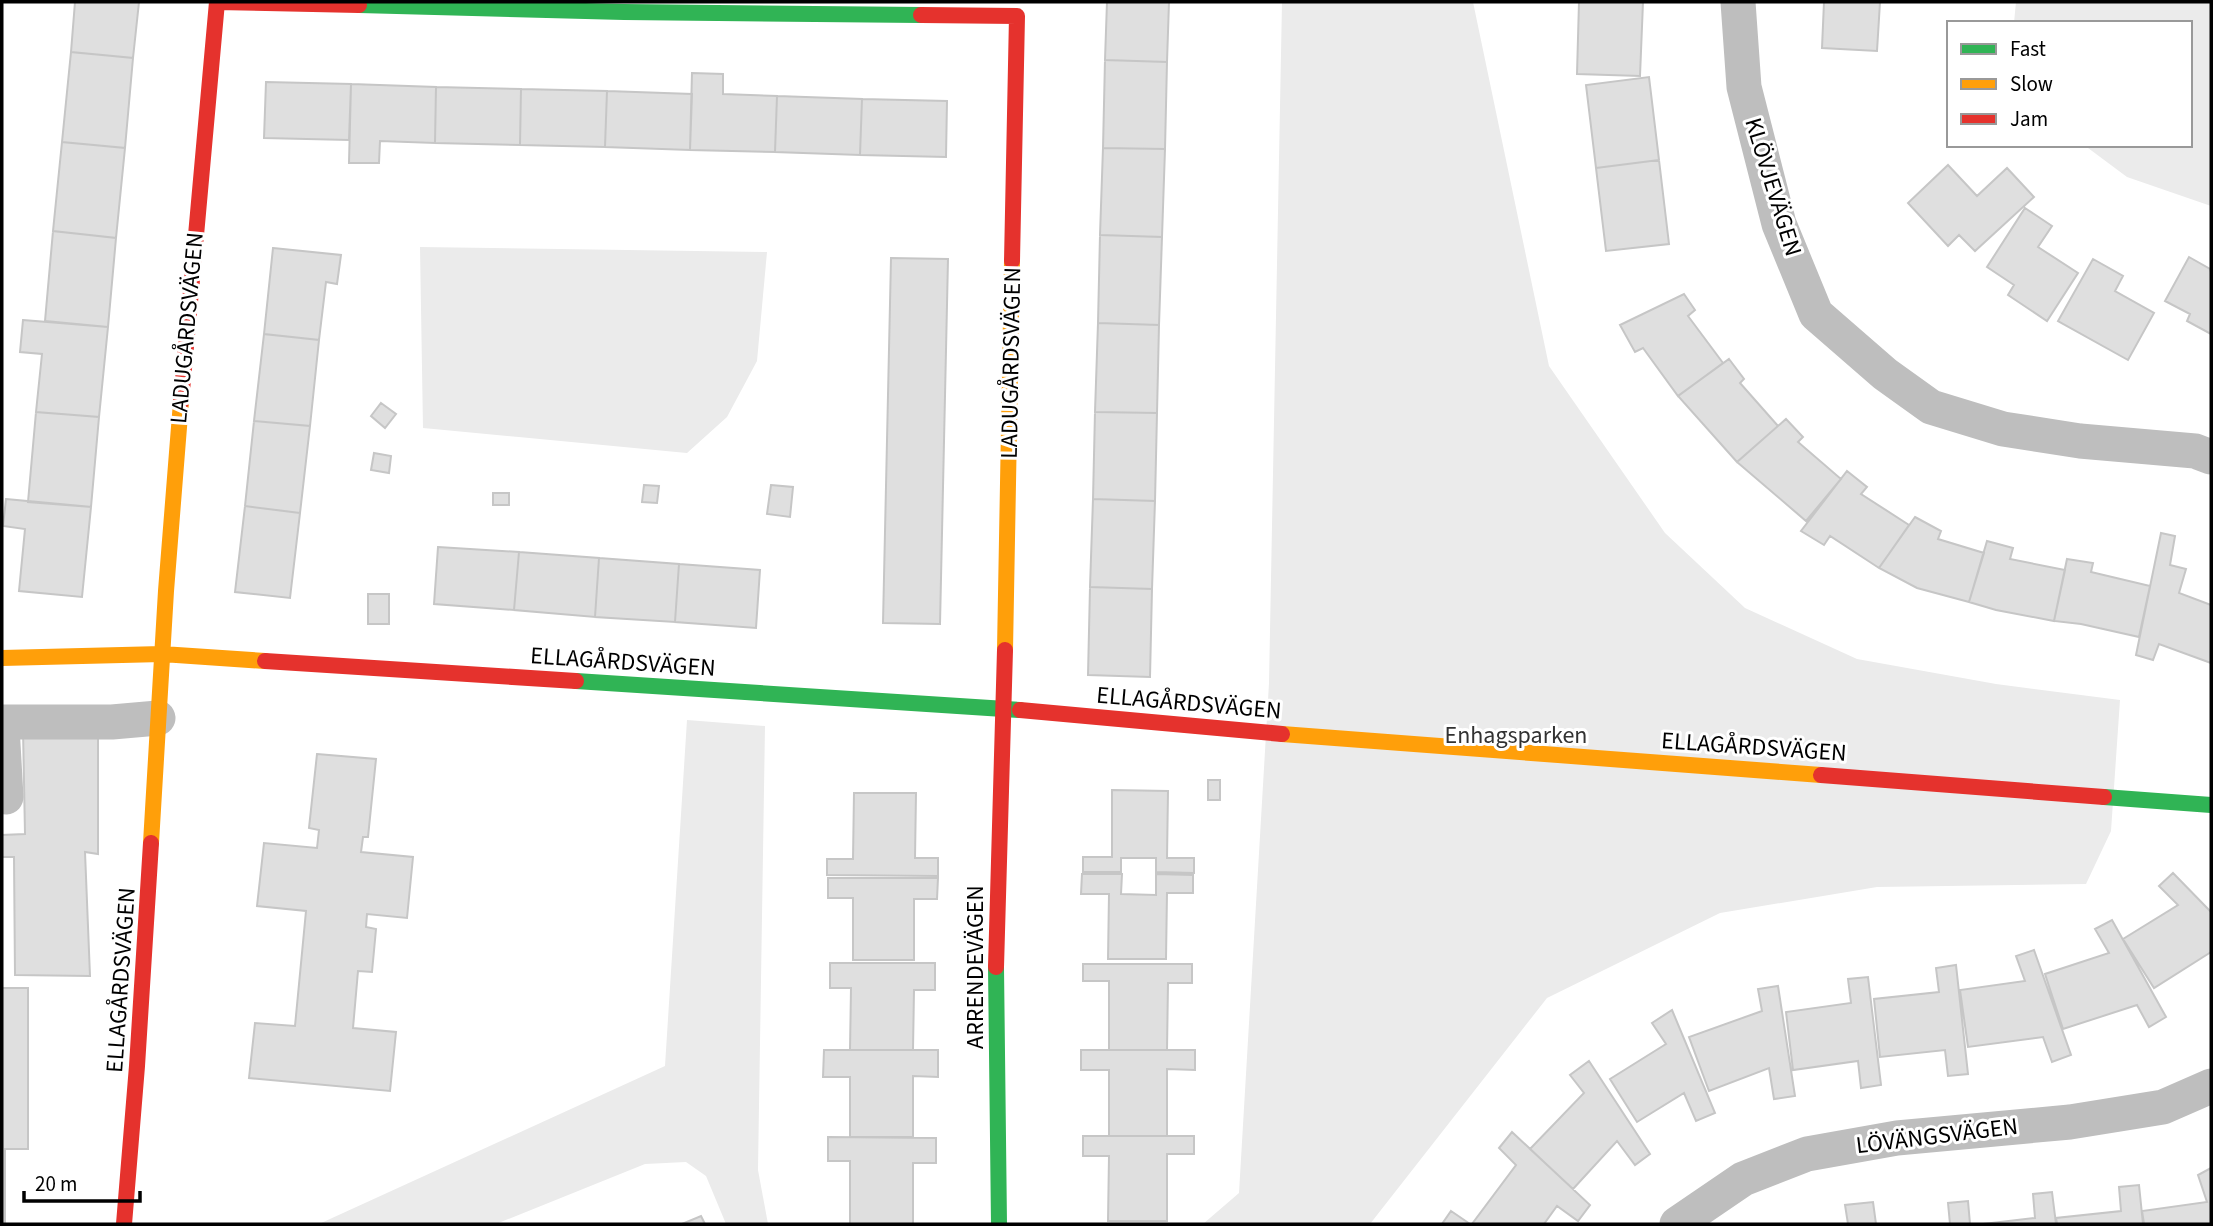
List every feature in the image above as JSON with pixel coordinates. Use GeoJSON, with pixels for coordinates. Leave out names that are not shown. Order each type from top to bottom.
{"type":"FeatureCollection","features":[{"type":"Feature","properties":{"kind":"street","name":"LADUGÅRDSVÄGEN"},"geometry":{"type":"LineString","coordinates":[[162,654],[188,304],[217,2],[624,12],[1018,9],[1003,709]]}},
{"type":"Feature","properties":{"kind":"street","name":"KLÖVJEVÄGEN"},"geometry":{"type":"LineString","coordinates":[[1738,2],[1744,87],[1779,224],[1816,314],[1885,374],[1931,407],[2003,429],[2080,441],[2194,451],[2211,457]]}},
{"type":"Feature","properties":{"kind":"street","name":"ELLAGÅRDSVÄGEN"},"geometry":{"type":"LineString","coordinates":[[124,1224],[134,1129],[162,654]]}},
{"type":"Feature","properties":{"kind":"street","name":"ELLAGÅRDSVÄGEN"},"geometry":{"type":"LineString","coordinates":[[2,658],[162,654],[1003,709],[1328,738],[2211,805]]}},
{"type":"Feature","properties":{"kind":"street","name":"ARRENDEVÄGEN"},"geometry":{"type":"LineString","coordinates":[[999,1224],[996,937],[1003,709]]}},
{"type":"Feature","properties":{"kind":"street"},"geometry":{"type":"LineString","coordinates":[[6,797],[2,724],[112,722],[158,718]]}},
{"type":"Feature","properties":{"kind":"street","name":"LÖVÄNGSVÄGEN"},"geometry":{"type":"LineString","coordinates":[[1677,1224],[1743,1179],[1807,1154],[1897,1138],[2070,1122],[2163,1107],[2211,1086]]}},
{"type":"Feature","properties":{"kind":"green space","name":"Enhagsparken"},"geometry":{"type":"Polygon","coordinates":[[[1282,2],[1473,2],[1549,366],[1665,533],[1745,608],[1857,659],[1996,684],[2120,700],[2111,831],[2086,884],[1877,887],[1720,913],[1547,998],[1370,1224],[1203,1224],[1239,1193],[1269,683],[1282,2]]]}},
{"type":"Feature","properties":{"kind":"green space"},"geometry":{"type":"Polygon","coordinates":[[[2016,2],[2211,2],[2211,206],[2127,177],[2087,147],[2192,147],[2192,21],[2014,21],[2016,2]]]}},
{"type":"Feature","properties":{"kind":"green space"},"geometry":{"type":"Polygon","coordinates":[[[420,247],[767,252],[757,361],[727,417],[687,453],[423,428],[420,247]]]}},
{"type":"Feature","properties":{"kind":"green space"},"geometry":{"type":"Polygon","coordinates":[[[687,720],[765,726],[758,1170],[768,1224],[726,1224],[706,1176],[686,1162],[645,1164],[496,1224],[319,1224],[665,1066],[687,720]]]}},
{"type":"Feature","properties":{"kind":"building"},"geometry":{"type":"Polygon","coordinates":[[[75,2],[139,2],[133,58],[71,52],[75,2]]]}},
{"type":"Feature","properties":{"kind":"building"},"geometry":{"type":"Polygon","coordinates":[[[1107,2],[1169,2],[1167,62],[1105,60],[1107,2]]]}},
{"type":"Feature","properties":{"kind":"building"},"geometry":{"type":"Polygon","coordinates":[[[1579,2],[1643,2],[1640,76],[1577,74],[1579,2]]]}},
{"type":"Feature","properties":{"kind":"building"},"geometry":{"type":"Polygon","coordinates":[[[1824,2],[1880,2],[1877,51],[1822,48],[1824,2]]]}},
{"type":"Feature","properties":{"kind":"building"},"geometry":{"type":"Polygon","coordinates":[[[71,52],[133,58],[125,148],[62,142],[71,52]]]}},
{"type":"Feature","properties":{"kind":"building"},"geometry":{"type":"Polygon","coordinates":[[[1105,60],[1167,62],[1165,149],[1103,148],[1105,60]]]}},
{"type":"Feature","properties":{"kind":"building"},"geometry":{"type":"Polygon","coordinates":[[[692,73],[723,74],[723,94],[777,96],[775,152],[690,150],[692,73]]]}},
{"type":"Feature","properties":{"kind":"building"},"geometry":{"type":"Polygon","coordinates":[[[1649,77],[1659,160],[1596,168],[1586,85],[1649,77]]]}},
{"type":"Feature","properties":{"kind":"building"},"geometry":{"type":"Polygon","coordinates":[[[266,82],[351,84],[349,140],[264,138],[266,82]]]}},
{"type":"Feature","properties":{"kind":"building"},"geometry":{"type":"Polygon","coordinates":[[[351,84],[436,87],[435,143],[380,141],[379,163],[349,163],[351,84]]]}},
{"type":"Feature","properties":{"kind":"building"},"geometry":{"type":"Polygon","coordinates":[[[436,87],[521,89],[520,145],[435,143],[436,87]]]}},
{"type":"Feature","properties":{"kind":"building"},"geometry":{"type":"Polygon","coordinates":[[[521,89],[607,91],[605,147],[520,145],[521,89]]]}},
{"type":"Feature","properties":{"kind":"building"},"geometry":{"type":"Polygon","coordinates":[[[607,91],[692,94],[690,150],[605,147],[607,91]]]}},
{"type":"Feature","properties":{"kind":"building"},"geometry":{"type":"Polygon","coordinates":[[[777,96],[862,99],[860,155],[775,152],[777,96]]]}},
{"type":"Feature","properties":{"kind":"building"},"geometry":{"type":"Polygon","coordinates":[[[862,99],[947,101],[946,157],[860,155],[862,99]]]}},
{"type":"Feature","properties":{"kind":"building"},"geometry":{"type":"Polygon","coordinates":[[[62,142],[125,148],[116,238],[53,231],[62,142]]]}},
{"type":"Feature","properties":{"kind":"building"},"geometry":{"type":"Polygon","coordinates":[[[1103,148],[1165,149],[1162,237],[1100,235],[1103,148]]]}},
{"type":"Feature","properties":{"kind":"building"},"geometry":{"type":"Polygon","coordinates":[[[1659,160],[1669,244],[1606,251],[1596,168],[1659,160]]]}},
{"type":"Feature","properties":{"kind":"building"},"geometry":{"type":"Polygon","coordinates":[[[1948,165],[1977,196],[2007,168],[2034,197],[1975,251],[1959,235],[1948,246],[1908,203],[1948,165]]]}},
{"type":"Feature","properties":{"kind":"building"},"geometry":{"type":"Polygon","coordinates":[[[2025,208],[2052,226],[2038,247],[2078,273],[2047,321],[2008,295],[2014,285],[1987,267],[2025,208]]]}},
{"type":"Feature","properties":{"kind":"building"},"geometry":{"type":"Polygon","coordinates":[[[53,231],[116,238],[108,327],[45,321],[53,231]]]}},
{"type":"Feature","properties":{"kind":"building"},"geometry":{"type":"Polygon","coordinates":[[[1100,235],[1162,237],[1159,325],[1098,323],[1100,235]]]}},
{"type":"Feature","properties":{"kind":"building"},"geometry":{"type":"Polygon","coordinates":[[[273,248],[341,255],[337,284],[326,282],[319,340],[264,334],[273,248]]]}},
{"type":"Feature","properties":{"kind":"building"},"geometry":{"type":"Polygon","coordinates":[[[2189,257],[2211,272],[2211,334],[2187,321],[2190,314],[2165,301],[2189,257]]]}},
{"type":"Feature","properties":{"kind":"building"},"geometry":{"type":"Polygon","coordinates":[[[891,258],[948,259],[940,624],[883,623],[891,258]]]}},
{"type":"Feature","properties":{"kind":"building"},"geometry":{"type":"Polygon","coordinates":[[[2093,259],[2123,276],[2115,291],[2154,313],[2128,360],[2058,321],[2093,259]]]}},
{"type":"Feature","properties":{"kind":"building"},"geometry":{"type":"Polygon","coordinates":[[[1684,294],[1695,310],[1688,316],[1723,363],[1678,396],[1643,348],[1635,352],[1620,325],[1684,294]]]}},
{"type":"Feature","properties":{"kind":"building"},"geometry":{"type":"Polygon","coordinates":[[[23,320],[108,327],[99,417],[36,412],[42,354],[20,352],[23,320]]]}},
{"type":"Feature","properties":{"kind":"building"},"geometry":{"type":"Polygon","coordinates":[[[1098,323],[1159,325],[1157,413],[1095,412],[1098,323]]]}},
{"type":"Feature","properties":{"kind":"building"},"geometry":{"type":"Polygon","coordinates":[[[264,334],[319,340],[310,426],[254,421],[264,334]]]}},
{"type":"Feature","properties":{"kind":"building"},"geometry":{"type":"Polygon","coordinates":[[[1729,359],[1744,379],[1740,383],[1778,426],[1737,462],[1678,396],[1729,359]]]}},
{"type":"Feature","properties":{"kind":"building"},"geometry":{"type":"Polygon","coordinates":[[[381,403],[396,414],[385,428],[371,416],[381,403]]]}},
{"type":"Feature","properties":{"kind":"building"},"geometry":{"type":"Polygon","coordinates":[[[36,412],[99,417],[91,507],[28,502],[36,412]]]}},
{"type":"Feature","properties":{"kind":"building"},"geometry":{"type":"Polygon","coordinates":[[[1095,412],[1157,413],[1155,501],[1093,499],[1095,412]]]}},
{"type":"Feature","properties":{"kind":"building"},"geometry":{"type":"Polygon","coordinates":[[[1786,419],[1803,437],[1798,442],[1841,479],[1806,521],[1737,462],[1786,419]]]}},
{"type":"Feature","properties":{"kind":"building"},"geometry":{"type":"Polygon","coordinates":[[[254,421],[310,426],[300,513],[245,506],[254,421]]]}},
{"type":"Feature","properties":{"kind":"building"},"geometry":{"type":"Polygon","coordinates":[[[374,453],[391,456],[389,473],[371,470],[374,453]]]}},
{"type":"Feature","properties":{"kind":"building"},"geometry":{"type":"Polygon","coordinates":[[[1847,471],[1867,487],[1861,494],[1909,525],[1879,568],[1830,536],[1824,545],[1801,531],[1847,471]]]}},
{"type":"Feature","properties":{"kind":"building"},"geometry":{"type":"Polygon","coordinates":[[[644,485],[659,486],[657,503],[642,502],[644,485]]]}},
{"type":"Feature","properties":{"kind":"building"},"geometry":{"type":"Polygon","coordinates":[[[771,485],[793,487],[790,517],[767,514],[771,485]]]}},
{"type":"Feature","properties":{"kind":"building"},"geometry":{"type":"Polygon","coordinates":[[[493,493],[509,493],[509,505],[493,505],[493,493]]]}},
{"type":"Feature","properties":{"kind":"building"},"geometry":{"type":"Polygon","coordinates":[[[6,499],[91,507],[82,597],[19,591],[25,529],[3,526],[6,499]]]}},
{"type":"Feature","properties":{"kind":"building"},"geometry":{"type":"Polygon","coordinates":[[[1093,499],[1155,501],[1152,589],[1090,587],[1093,499]]]}},
{"type":"Feature","properties":{"kind":"building"},"geometry":{"type":"Polygon","coordinates":[[[245,506],[300,513],[290,598],[235,592],[245,506]]]}},
{"type":"Feature","properties":{"kind":"building"},"geometry":{"type":"Polygon","coordinates":[[[1915,517],[1941,531],[1938,539],[1984,553],[1969,602],[1917,588],[1879,568],[1915,517]]]}},
{"type":"Feature","properties":{"kind":"building"},"geometry":{"type":"Polygon","coordinates":[[[2161,533],[2175,536],[2170,565],[2186,569],[2179,593],[2211,605],[2211,663],[2159,644],[2153,660],[2136,655],[2161,533]]]}},
{"type":"Feature","properties":{"kind":"building"},"geometry":{"type":"Polygon","coordinates":[[[1987,541],[2013,548],[2010,559],[2065,570],[2054,621],[1969,602],[1987,541]]]}},
{"type":"Feature","properties":{"kind":"building"},"geometry":{"type":"Polygon","coordinates":[[[438,547],[519,552],[514,610],[434,604],[438,547]]]}},
{"type":"Feature","properties":{"kind":"building"},"geometry":{"type":"Polygon","coordinates":[[[519,552],[599,558],[595,617],[514,610],[519,552]]]}},
{"type":"Feature","properties":{"kind":"building"},"geometry":{"type":"Polygon","coordinates":[[[599,558],[679,564],[675,622],[595,617],[599,558]]]}},
{"type":"Feature","properties":{"kind":"building"},"geometry":{"type":"Polygon","coordinates":[[[2067,559],[2093,563],[2091,572],[2150,586],[2139,637],[2054,621],[2067,559]]]}},
{"type":"Feature","properties":{"kind":"building"},"geometry":{"type":"Polygon","coordinates":[[[679,564],[760,570],[756,628],[675,622],[679,564]]]}},
{"type":"Feature","properties":{"kind":"building"},"geometry":{"type":"Polygon","coordinates":[[[1090,587],[1152,589],[1150,677],[1088,675],[1090,587]]]}},
{"type":"Feature","properties":{"kind":"building"},"geometry":{"type":"Polygon","coordinates":[[[368,594],[389,594],[389,624],[368,624],[368,594]]]}},
{"type":"Feature","properties":{"kind":"building"},"geometry":{"type":"Polygon","coordinates":[[[23,729],[98,730],[98,854],[85,852],[90,976],[15,975],[14,857],[2,857],[2,835],[25,834],[23,729]]]}},
{"type":"Feature","properties":{"kind":"building"},"geometry":{"type":"Polygon","coordinates":[[[317,754],[376,759],[368,837],[363,837],[361,852],[413,857],[407,918],[367,914],[366,927],[376,929],[372,972],[358,971],[353,1028],[396,1032],[390,1091],[249,1078],[255,1023],[295,1026],[306,911],[257,906],[264,843],[317,848],[319,830],[309,828],[317,754]]]}},
{"type":"Feature","properties":{"kind":"building"},"geometry":{"type":"Polygon","coordinates":[[[1208,780],[1220,780],[1220,800],[1208,800],[1208,780]]]}},
{"type":"Feature","properties":{"kind":"building"},"geometry":{"type":"Polygon","coordinates":[[[1112,790],[1168,791],[1167,858],[1194,858],[1194,873],[1156,872],[1156,858],[1121,858],[1121,872],[1083,872],[1083,857],[1112,857],[1112,790]]]}},
{"type":"Feature","properties":{"kind":"building"},"geometry":{"type":"Polygon","coordinates":[[[854,793],[916,793],[915,858],[938,858],[938,876],[827,875],[827,859],[853,859],[854,793]]]}},
{"type":"Feature","properties":{"kind":"building"},"geometry":{"type":"Polygon","coordinates":[[[2173,873],[2211,912],[2211,952],[2154,988],[2123,939],[2178,905],[2159,886],[2173,873]]]}},
{"type":"Feature","properties":{"kind":"building"},"geometry":{"type":"Polygon","coordinates":[[[1082,874],[1122,874],[1121,894],[1156,895],[1156,874],[1193,875],[1193,893],[1167,893],[1166,959],[1108,959],[1109,894],[1081,894],[1082,874]]]}},
{"type":"Feature","properties":{"kind":"building"},"geometry":{"type":"Polygon","coordinates":[[[828,878],[938,878],[937,899],[914,899],[914,960],[853,960],[853,898],[828,898],[828,878]]]}},
{"type":"Feature","properties":{"kind":"building"},"geometry":{"type":"Polygon","coordinates":[[[2112,920],[2166,1017],[2149,1027],[2137,1005],[2063,1029],[2045,974],[2109,953],[2095,929],[2112,920]]]}},
{"type":"Feature","properties":{"kind":"building"},"geometry":{"type":"Polygon","coordinates":[[[2034,950],[2071,1055],[2052,1062],[2043,1037],[1968,1047],[1960,990],[2025,981],[2016,956],[2034,950]]]}},
{"type":"Feature","properties":{"kind":"building"},"geometry":{"type":"Polygon","coordinates":[[[830,963],[935,963],[935,990],[914,990],[913,1050],[850,1050],[851,988],[830,988],[830,963]]]}},
{"type":"Feature","properties":{"kind":"building"},"geometry":{"type":"Polygon","coordinates":[[[1083,964],[1192,964],[1192,983],[1168,983],[1167,1050],[1109,1050],[1109,981],[1083,981],[1083,964]]]}},
{"type":"Feature","properties":{"kind":"building"},"geometry":{"type":"Polygon","coordinates":[[[1956,965],[1968,1074],[1948,1076],[1945,1050],[1880,1057],[1874,999],[1939,992],[1936,968],[1956,965]]]}},
{"type":"Feature","properties":{"kind":"building"},"geometry":{"type":"Polygon","coordinates":[[[1868,977],[1881,1085],[1861,1088],[1858,1061],[1793,1070],[1786,1012],[1851,1003],[1848,979],[1868,977]]]}},
{"type":"Feature","properties":{"kind":"building"},"geometry":{"type":"Polygon","coordinates":[[[1778,986],[1795,1096],[1774,1099],[1769,1068],[1709,1091],[1689,1037],[1762,1011],[1758,989],[1778,986]]]}},
{"type":"Feature","properties":{"kind":"building"},"geometry":{"type":"Polygon","coordinates":[[[2,988],[28,988],[28,1149],[5,1149],[5,1224],[2,1224],[2,988]]]}},
{"type":"Feature","properties":{"kind":"building"},"geometry":{"type":"Polygon","coordinates":[[[1672,1010],[1715,1113],[1696,1121],[1684,1093],[1637,1122],[1610,1079],[1666,1044],[1652,1023],[1672,1010]]]}},
{"type":"Feature","properties":{"kind":"building"},"geometry":{"type":"Polygon","coordinates":[[[824,1050],[938,1050],[938,1077],[913,1076],[913,1137],[850,1137],[850,1077],[823,1077],[824,1050]]]}},
{"type":"Feature","properties":{"kind":"building"},"geometry":{"type":"Polygon","coordinates":[[[1081,1050],[1195,1050],[1195,1070],[1167,1069],[1167,1136],[1109,1136],[1109,1070],[1081,1070],[1081,1050]]]}},
{"type":"Feature","properties":{"kind":"building"},"geometry":{"type":"Polygon","coordinates":[[[1589,1061],[1650,1154],[1635,1165],[1617,1141],[1573,1189],[1530,1149],[1584,1093],[1570,1075],[1589,1061]]]}},
{"type":"Feature","properties":{"kind":"building"},"geometry":{"type":"Polygon","coordinates":[[[1512,1132],[1590,1205],[1578,1221],[1557,1206],[1544,1224],[1472,1224],[1516,1165],[1499,1148],[1512,1132]]]}},
{"type":"Feature","properties":{"kind":"building"},"geometry":{"type":"Polygon","coordinates":[[[1083,1136],[1194,1136],[1194,1154],[1167,1154],[1167,1221],[1108,1221],[1109,1156],[1083,1156],[1083,1136]]]}},
{"type":"Feature","properties":{"kind":"building"},"geometry":{"type":"Polygon","coordinates":[[[828,1137],[936,1138],[936,1163],[913,1163],[913,1224],[850,1224],[850,1161],[828,1161],[828,1137]]]}},
{"type":"Feature","properties":{"kind":"building"},"geometry":{"type":"Polygon","coordinates":[[[2211,1168],[2211,1224],[2144,1224],[2142,1211],[2207,1202],[2198,1175],[2211,1168]]]}},
{"type":"Feature","properties":{"kind":"building"},"geometry":{"type":"Polygon","coordinates":[[[2139,1185],[2143,1224],[2057,1224],[2056,1218],[2121,1211],[2119,1187],[2139,1185]]]}},
{"type":"Feature","properties":{"kind":"building"},"geometry":{"type":"Polygon","coordinates":[[[2052,1192],[2056,1224],[1983,1224],[2035,1218],[2033,1194],[2052,1192]]]}},
{"type":"Feature","properties":{"kind":"building"},"geometry":{"type":"Polygon","coordinates":[[[1968,1201],[1970,1224],[1950,1224],[1948,1203],[1968,1201]]]}},
{"type":"Feature","properties":{"kind":"building"},"geometry":{"type":"Polygon","coordinates":[[[1873,1202],[1876,1224],[1848,1224],[1845,1205],[1873,1202]]]}},
{"type":"Feature","properties":{"kind":"building"},"geometry":{"type":"Polygon","coordinates":[[[1451,1211],[1470,1224],[1442,1224],[1451,1211]]]}},
{"type":"Feature","properties":{"kind":"building"},"geometry":{"type":"Polygon","coordinates":[[[701,1216],[705,1224],[682,1224],[701,1216]]]}},
{"type":"Feature","properties":{"kind":"traffic: fast"},"geometry":{"type":"LineString","coordinates":[[359,5],[624,12],[921,15]]}},
{"type":"Feature","properties":{"kind":"traffic: fast"},"geometry":{"type":"LineString","coordinates":[[576,681],[1020,710]]}},
{"type":"Feature","properties":{"kind":"traffic: fast"},"geometry":{"type":"LineString","coordinates":[[2104,797],[2211,805]]}},
{"type":"Feature","properties":{"kind":"traffic: fast"},"geometry":{"type":"LineString","coordinates":[[996,967],[999,1224]]}},
{"type":"Feature","properties":{"kind":"traffic: slow"},"geometry":{"type":"LineString","coordinates":[[1005,650],[1012,261]]}},
{"type":"Feature","properties":{"kind":"traffic: slow"},"geometry":{"type":"LineString","coordinates":[[151,843],[166,591],[181,402]]}},
{"type":"Feature","properties":{"kind":"traffic: slow"},"geometry":{"type":"LineString","coordinates":[[2,658],[162,654],[265,661]]}},
{"type":"Feature","properties":{"kind":"traffic: slow"},"geometry":{"type":"LineString","coordinates":[[1282,734],[1821,775]]}},
{"type":"Feature","properties":{"kind":"traffic: jam"},"geometry":{"type":"LineString","coordinates":[[181,402],[217,2],[359,5]]}},
{"type":"Feature","properties":{"kind":"traffic: jam"},"geometry":{"type":"LineString","coordinates":[[921,15],[1017,16],[1012,261]]}},
{"type":"Feature","properties":{"kind":"traffic: jam"},"geometry":{"type":"LineString","coordinates":[[996,967],[1005,650]]}},
{"type":"Feature","properties":{"kind":"traffic: jam"},"geometry":{"type":"LineString","coordinates":[[265,661],[576,681]]}},
{"type":"Feature","properties":{"kind":"traffic: jam"},"geometry":{"type":"LineString","coordinates":[[1020,710],[1282,734]]}},
{"type":"Feature","properties":{"kind":"traffic: jam"},"geometry":{"type":"LineString","coordinates":[[1821,775],[2104,797]]}},
{"type":"Feature","properties":{"kind":"traffic: jam"},"geometry":{"type":"LineString","coordinates":[[124,1224],[151,843]]}}]}
